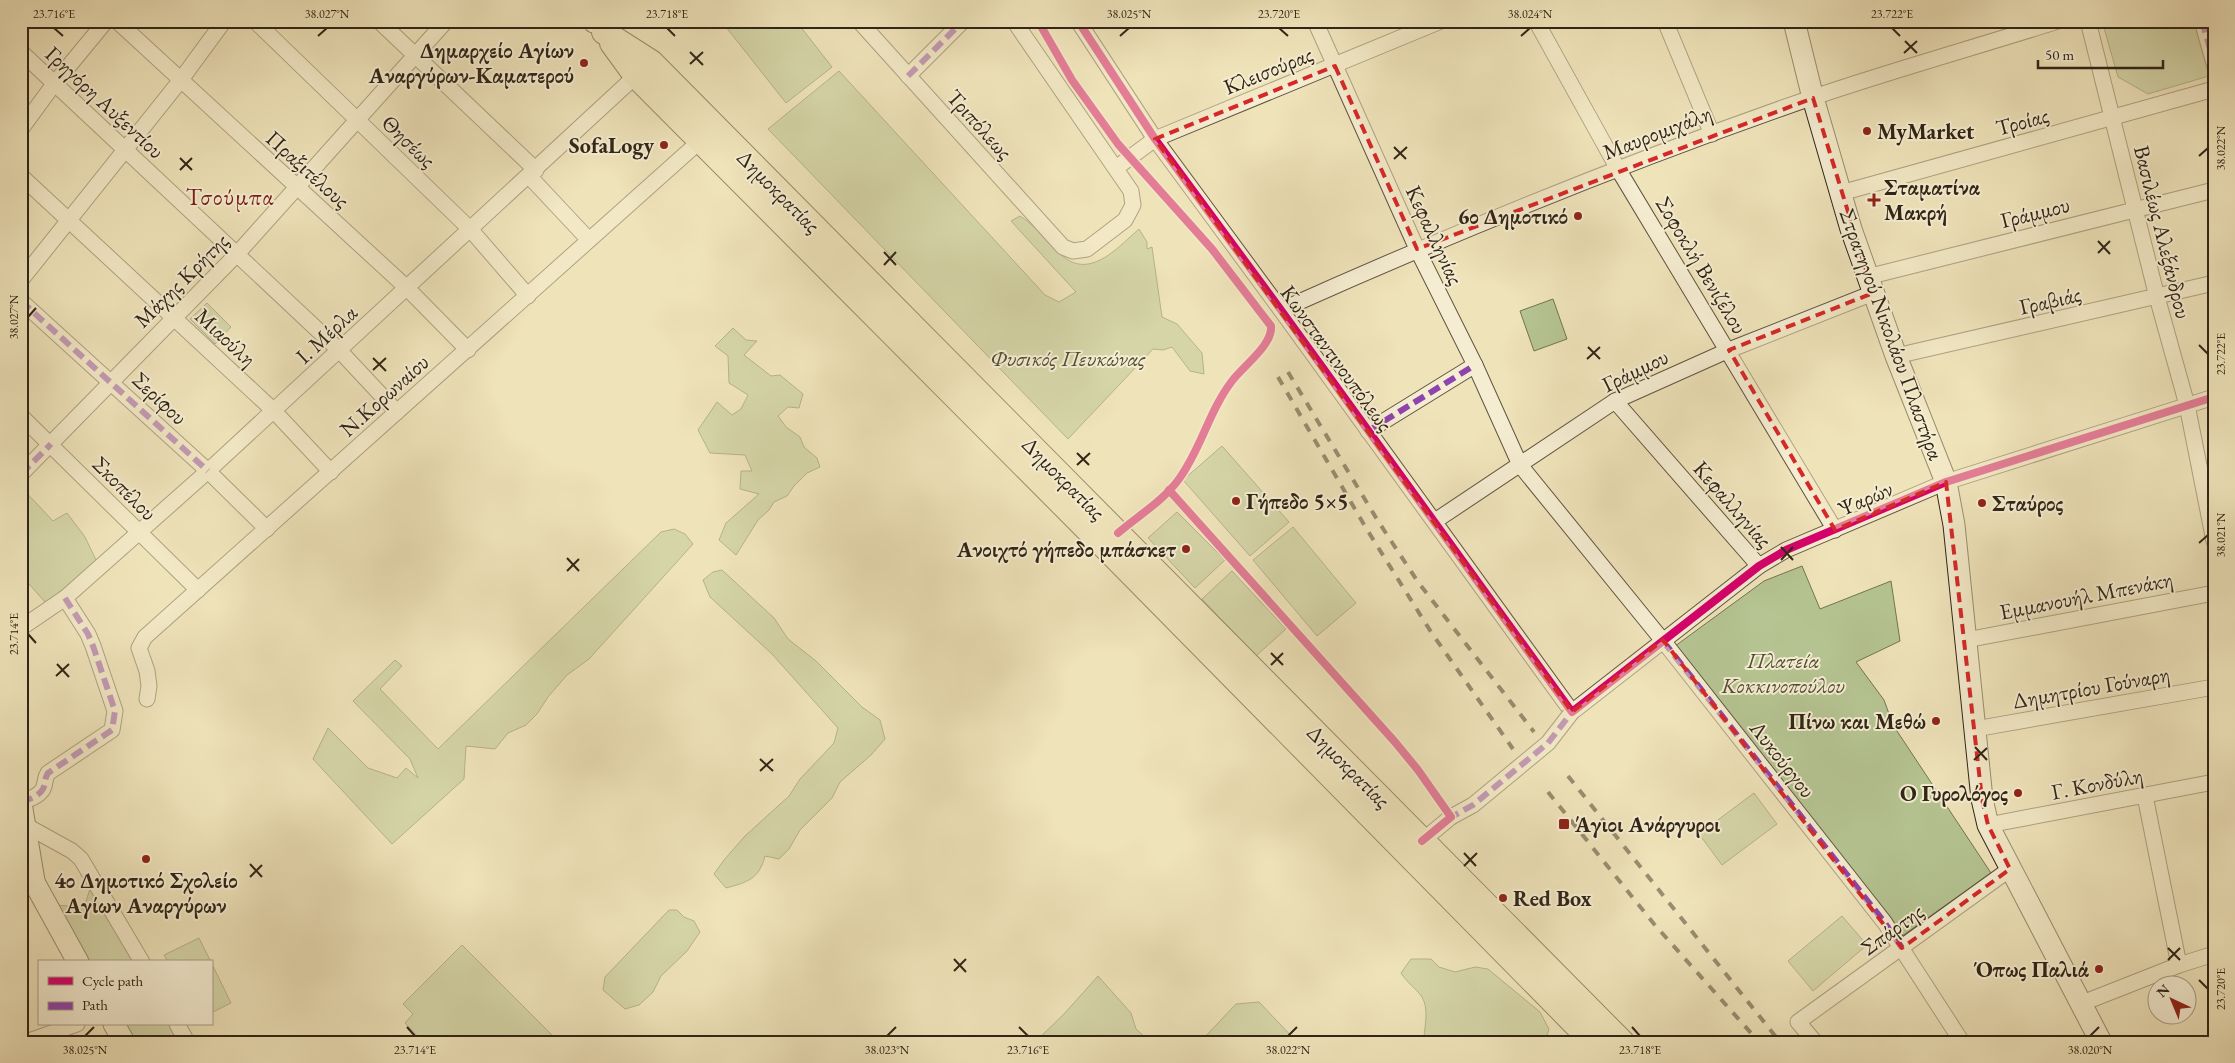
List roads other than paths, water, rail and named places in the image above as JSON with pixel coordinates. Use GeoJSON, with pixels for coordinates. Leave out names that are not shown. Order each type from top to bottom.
{"type":"FeatureCollection","features":[{"type":"Feature","properties":{"kind":"main road","name":"Δημοκρατίας"},"geometry":{"type":"LineString","coordinates":[[596,24],[644,69],[1622,1042]]}},
{"type":"Feature","properties":{"kind":"main road","name":"Δημοκρατίας"},"geometry":{"type":"LineString","coordinates":[[644,69],[700,141],[1106,548],[1593,1042]]}},
{"type":"Feature","properties":{"kind":"street"},"geometry":{"type":"LineString","coordinates":[[21,129],[54,84],[106,21]]}},
{"type":"Feature","properties":{"kind":"street","name":"Πραξιτέλους"},"geometry":{"type":"LineString","coordinates":[[117,21],[407,288],[468,350]]}},
{"type":"Feature","properties":{"kind":"street"},"geometry":{"type":"LineString","coordinates":[[21,280],[180,81],[224,21]]}},
{"type":"Feature","properties":{"kind":"street","name":"Θησέως"},"geometry":{"type":"LineString","coordinates":[[255,21],[470,229],[528,296]]}},
{"type":"Feature","properties":{"kind":"street"},"geometry":{"type":"LineString","coordinates":[[378,21],[416,55],[532,173],[589,240]]}},
{"type":"Feature","properties":{"kind":"street","name":"Μάχης Κρήτης"},"geometry":{"type":"LineString","coordinates":[[21,474],[237,254],[446,21]]}},
{"type":"Feature","properties":{"kind":"street","name":"Τριπόλεως"},"geometry":{"type":"LineString","coordinates":[[859,21],[1063,247],[1073,251],[1087,249],[1125,220],[1133,205],[1131,191],[1116,168]]}},
{"type":"Feature","properties":{"kind":"street"},"geometry":{"type":"LineString","coordinates":[[908,76],[963,21]]}},
{"type":"Feature","properties":{"kind":"street"},"geometry":{"type":"LineString","coordinates":[[1014,21],[1116,168]]}},
{"type":"Feature","properties":{"kind":"street","name":"Κωνσταντινουπόλεως"},"geometry":{"type":"LineString","coordinates":[[1078,21],[1154,139],[1435,521],[1572,712]]}},
{"type":"Feature","properties":{"kind":"street","name":"Κεφαλληνίας"},"geometry":{"type":"LineString","coordinates":[[1315,21],[1417,248],[1475,365],[1520,465]]}},
{"type":"Feature","properties":{"kind":"street","name":"Κλεισούρας"},"geometry":{"type":"LineString","coordinates":[[1116,168],[1154,139],[1441,21]]}},
{"type":"Feature","properties":{"kind":"street","name":"Σοφοκλή Βενιζέλου"},"geometry":{"type":"LineString","coordinates":[[1536,21],[1618,169],[1729,350],[1835,530]]}},
{"type":"Feature","properties":{"kind":"street"},"geometry":{"type":"LineString","coordinates":[[1665,21],[1712,134]]}},
{"type":"Feature","properties":{"kind":"street","name":"Στρατηγού Νικολάου Πλαστήρα"},"geometry":{"type":"LineString","coordinates":[[1794,21],[1813,98],[1870,285],[1946,482],[1954,525],[1982,798],[1988,825],[2101,1042]]}},
{"type":"Feature","properties":{"kind":"street","name":"Μαυρομιχάλη"},"geometry":{"type":"LineString","coordinates":[[1281,310],[1417,248],[1712,134],[1813,98],[2058,21]]}},
{"type":"Feature","properties":{"kind":"street","name":"Βασιλέως Αλεξάνδρου"},"geometry":{"type":"LineString","coordinates":[[2088,21],[2157,297],[2209,491],[2214,541]]}},
{"type":"Feature","properties":{"kind":"street"},"geometry":{"type":"LineString","coordinates":[[2202,21],[2214,63]]}},
{"type":"Feature","properties":{"kind":"street","name":"Γρηγόρη Αυξεντίου"},"geometry":{"type":"LineString","coordinates":[[21,52],[339,350],[398,412]]}},
{"type":"Feature","properties":{"kind":"street","name":"Ι. Μέρλα"},"geometry":{"type":"LineString","coordinates":[[21,628],[65,598],[208,471],[644,69]]}},
{"type":"Feature","properties":{"kind":"street","name":"Τροίας"},"geometry":{"type":"LineString","coordinates":[[1841,192],[2214,90]]}},
{"type":"Feature","properties":{"kind":"street","name":"Ν.Κορωναίου"},"geometry":{"type":"LineString","coordinates":[[147,699],[149,686],[146,671],[139,655],[140,643],[700,141]]}},
{"type":"Feature","properties":{"kind":"street","name":"Μιαούλη"},"geometry":{"type":"LineString","coordinates":[[21,176],[273,410],[331,472]]}},
{"type":"Feature","properties":{"kind":"street","name":"Γράμμου"},"geometry":{"type":"LineString","coordinates":[[1435,521],[1616,401],[1870,285],[2136,208],[2214,190]]}},
{"type":"Feature","properties":{"kind":"street","name":"Γραβιάς"},"geometry":{"type":"LineString","coordinates":[[1896,356],[2214,283]]}},
{"type":"Feature","properties":{"kind":"street","name":"Σερίφου"},"geometry":{"type":"LineString","coordinates":[[21,300],[208,471],[267,529]]}},
{"type":"Feature","properties":{"kind":"street"},"geometry":{"type":"LineString","coordinates":[[1368,431],[1475,365]]}},
{"type":"Feature","properties":{"kind":"street","name":"Ψαρών"},"geometry":{"type":"LineString","coordinates":[[1422,841],[1451,817],[1473,805],[1503,782],[1548,743],[1572,712],[1759,566],[1786,550],[1946,482],[2214,397]]}},
{"type":"Feature","properties":{"kind":"street","name":"Κεφαλληνίας"},"geometry":{"type":"LineString","coordinates":[[1616,401],[1759,566]]}},
{"type":"Feature","properties":{"kind":"street","name":"Σκοπέλου"},"geometry":{"type":"LineString","coordinates":[[21,416],[198,590]]}},
{"type":"Feature","properties":{"kind":"street","name":"Λυκούργου"},"geometry":{"type":"LineString","coordinates":[[1520,465],[1663,641],[1879,916],[1902,948],[1962,1042]]}},
{"type":"Feature","properties":{"kind":"street","name":"Εμμανουήλ Μπενάκη"},"geometry":{"type":"LineString","coordinates":[[1966,640],[2214,593]]}},
{"type":"Feature","properties":{"kind":"street"},"geometry":{"type":"LineString","coordinates":[[65,598],[88,634],[93,646],[115,711],[112,730],[48,773],[44,778],[43,788],[37,795],[21,803],[25,825],[25,878],[77,960]]}},
{"type":"Feature","properties":{"kind":"street","name":"Δημητρίου Γούναρη"},"geometry":{"type":"LineString","coordinates":[[1975,729],[2214,688]]}},
{"type":"Feature","properties":{"kind":"street","name":"Γ. Κονδύλη"},"geometry":{"type":"LineString","coordinates":[[1988,825],[2214,782]]}},
{"type":"Feature","properties":{"kind":"street"},"geometry":{"type":"LineString","coordinates":[[2145,796],[2179,965]]}},
{"type":"Feature","properties":{"kind":"street"},"geometry":{"type":"LineString","coordinates":[[25,825],[72,851],[81,859],[141,960]]}},
{"type":"Feature","properties":{"kind":"street","name":"Σπάρτης"},"geometry":{"type":"LineString","coordinates":[[1815,1042],[1798,1022],[2010,870]]}},
{"type":"Feature","properties":{"kind":"street"},"geometry":{"type":"LineString","coordinates":[[2080,1004],[2179,965],[2214,954]]}},
{"type":"Feature","properties":{"kind":"street"},"geometry":{"type":"LineString","coordinates":[[26,1042],[53,1038],[74,1026]]}},
{"type":"Feature","properties":{"kind":"street"},"geometry":{"type":"LineString","coordinates":[[115,1026],[124,1042]]}},
{"type":"Feature","properties":{"kind":"street"},"geometry":{"type":"LineString","coordinates":[[178,1026],[187,1042]]}},
{"type":"Feature","properties":{"kind":"railway"},"geometry":{"type":"LineString","coordinates":[[1288,372],[1378,521],[1418,582],[1534,732]]}},
{"type":"Feature","properties":{"kind":"railway"},"geometry":{"type":"LineString","coordinates":[[1278,377],[1366,528],[1431,632],[1513,749]]}},
{"type":"Feature","properties":{"kind":"railway"},"geometry":{"type":"LineString","coordinates":[[1568,776],[1780,1042]]}},
{"type":"Feature","properties":{"kind":"railway"},"geometry":{"type":"LineString","coordinates":[[1548,792],[1654,924],[1759,1042]]}},
{"type":"Feature","properties":{"kind":"place","name":"Δημαρχείο Αγίων Αναργύρων-Καματερού"},"geometry":{"type":"Point","coordinates":[584,63]}},
{"type":"Feature","properties":{"kind":"place","name":"MyMarket"},"geometry":{"type":"Point","coordinates":[1867,131]}},
{"type":"Feature","properties":{"kind":"place","name":"SofaLogy"},"geometry":{"type":"Point","coordinates":[664,145]}},
{"type":"Feature","properties":{"kind":"place","name":"Σταματίνα Μακρή"},"geometry":{"type":"Point","coordinates":[1874,200]}},
{"type":"Feature","properties":{"kind":"place","name":"6ο Δημοτικό"},"geometry":{"type":"Point","coordinates":[1578,216]}},
{"type":"Feature","properties":{"kind":"place","name":"Γήπεδο 5×5"},"geometry":{"type":"Point","coordinates":[1236,501]}},
{"type":"Feature","properties":{"kind":"place","name":"Σταύρος"},"geometry":{"type":"Point","coordinates":[1982,503]}},
{"type":"Feature","properties":{"kind":"place","name":"Ανοιχτό γήπεδο μπάσκετ"},"geometry":{"type":"Point","coordinates":[1186,549]}},
{"type":"Feature","properties":{"kind":"place","name":"Πίνω και Μεθώ"},"geometry":{"type":"Point","coordinates":[1936,721]}},
{"type":"Feature","properties":{"kind":"place","name":"Ο Γυρολόγος"},"geometry":{"type":"Point","coordinates":[2018,793]}},
{"type":"Feature","properties":{"kind":"place","name":"Άγιοι Ανάργυροι"},"geometry":{"type":"Point","coordinates":[1564,824]}},
{"type":"Feature","properties":{"kind":"place","name":"4ο Δημοτικό Σχολείο Αγίων Αναργύρων"},"geometry":{"type":"Point","coordinates":[146,859]}},
{"type":"Feature","properties":{"kind":"place","name":"Red Box"},"geometry":{"type":"Point","coordinates":[1503,898]}},
{"type":"Feature","properties":{"kind":"place","name":"Όπως Παλιά"},"geometry":{"type":"Point","coordinates":[2099,969]}},
{"type":"Feature","properties":{"kind":"district","name":"Τσούμπα"},"geometry":{"type":"Point","coordinates":[230,197]}},
{"type":"Feature","properties":{"kind":"park label","name":"Φυσικός Πευκώνας"},"geometry":{"type":"Point","coordinates":[1068,358]}},
{"type":"Feature","properties":{"kind":"park label","name":"Πλατεία Κοκκινοπούλου"},"geometry":{"type":"Point","coordinates":[1783,672]}}]}
